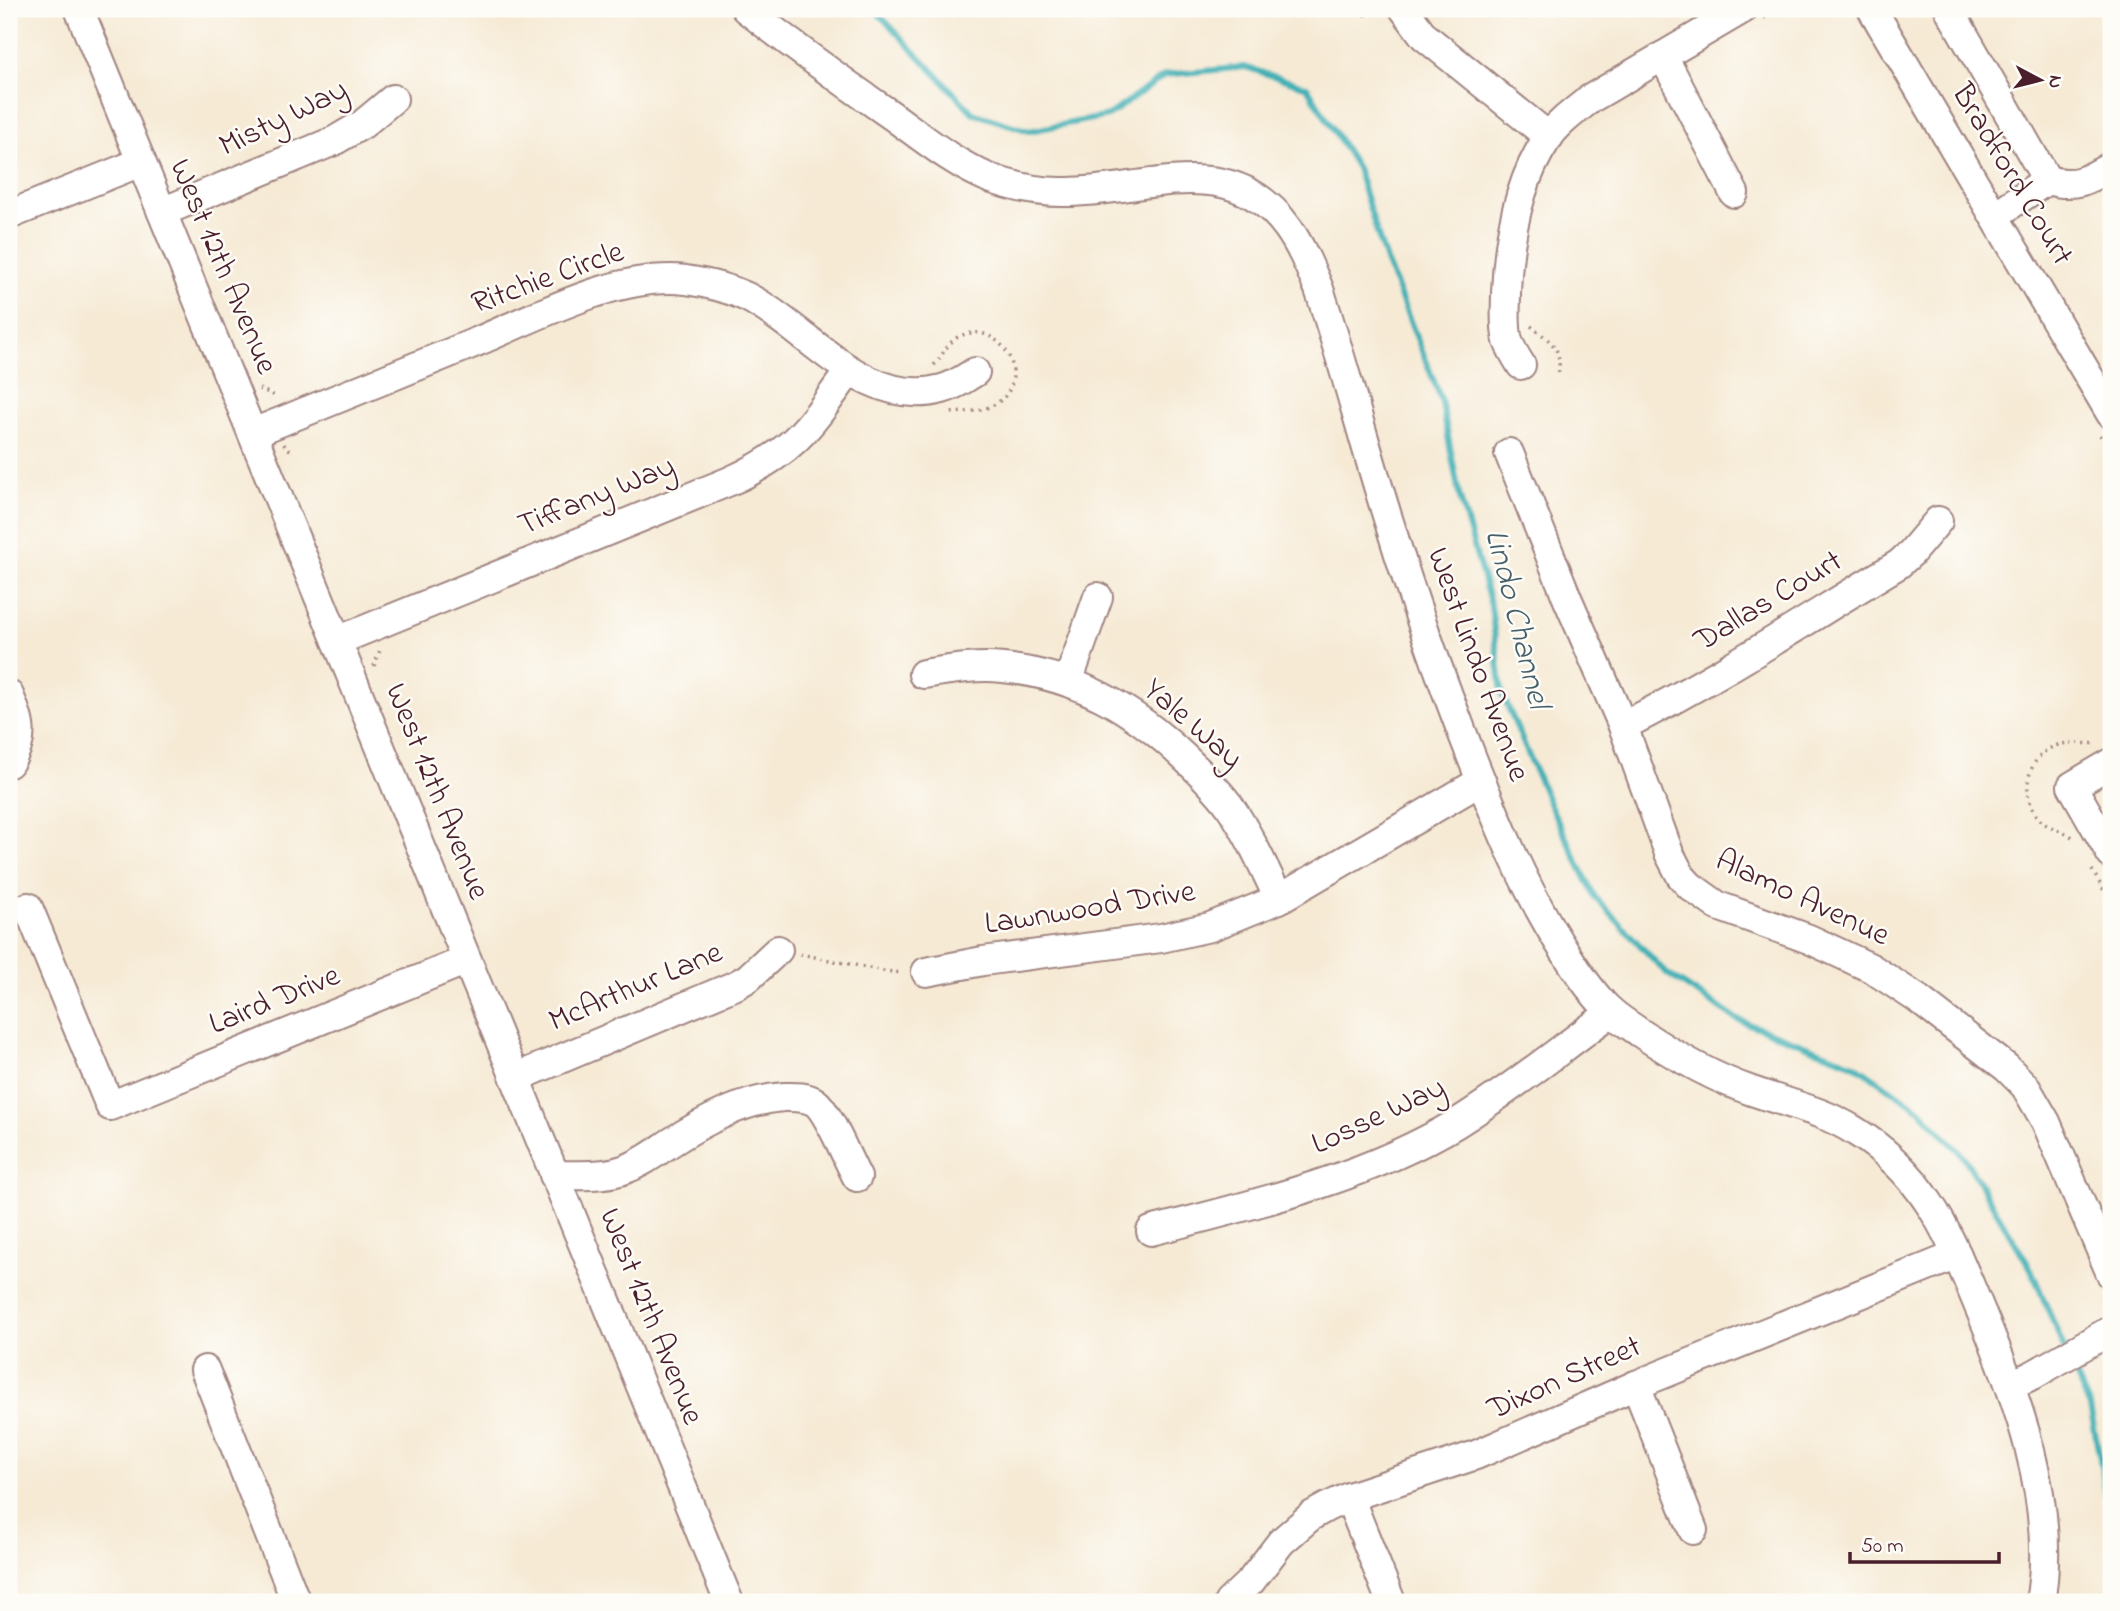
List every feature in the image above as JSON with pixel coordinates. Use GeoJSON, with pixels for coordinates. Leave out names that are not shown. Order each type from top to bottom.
{"type":"FeatureCollection","features":[{"type":"Feature","properties":{"kind":"street","name":"West 12th Avenue"},"geometry":{"type":"LineString","coordinates":[[79,9],[729,1602]]}},
{"type":"Feature","properties":{"kind":"street","name":"West Lindo Avenue"},"geometry":{"type":"LineString","coordinates":[[746,9],[938,148],[988,177],[1026,189],[1067,192],[1163,180],[1216,181],[1251,194],[1279,217],[1297,241],[1319,289],[1389,525],[1443,681],[1481,781],[1547,923],[1570,960],[1609,1010],[1661,1047],[1704,1071],[1749,1090],[1826,1116],[1868,1139],[1891,1159],[1920,1191],[1944,1228],[2021,1380],[2041,1515],[2043,1562],[2040,1602]]}},
{"type":"Feature","properties":{"kind":"street"},"geometry":{"type":"LineString","coordinates":[[1405,9],[1424,36],[1549,137]]}},
{"type":"Feature","properties":{"kind":"street","name":"Bradford Court"},"geometry":{"type":"LineString","coordinates":[[1872,9],[2111,414]]}},
{"type":"Feature","properties":{"kind":"street"},"geometry":{"type":"LineString","coordinates":[[1949,9],[2047,180],[2063,185],[2087,181],[2111,166]]}},
{"type":"Feature","properties":{"kind":"street"},"geometry":{"type":"LineString","coordinates":[[1521,365],[1508,340],[1506,327],[1510,249],[1520,195],[1533,164],[1549,137],[1568,116],[1590,99],[1663,56],[1750,15]]}},
{"type":"Feature","properties":{"kind":"street"},"geometry":{"type":"LineString","coordinates":[[1663,56],[1734,193]]}},
{"type":"Feature","properties":{"kind":"street","name":"Misty Way"},"geometry":{"type":"LineString","coordinates":[[162,212],[334,141],[363,124],[393,99]]}},
{"type":"Feature","properties":{"kind":"street"},"geometry":{"type":"LineString","coordinates":[[9,215],[141,162]]}},
{"type":"Feature","properties":{"kind":"street"},"geometry":{"type":"LineString","coordinates":[[1994,216],[2047,180]]}},
{"type":"Feature","properties":{"kind":"street","name":"Ritchie Circle"},"geometry":{"type":"LineString","coordinates":[[253,433],[578,300],[644,280],[695,282],[746,297],[781,319],[849,370],[879,384],[913,392],[943,389],[975,372]]}},
{"type":"Feature","properties":{"kind":"street","name":"Tiffany Way"},"geometry":{"type":"LineString","coordinates":[[337,641],[766,464],[797,440],[811,425],[849,370]]}},
{"type":"Feature","properties":{"kind":"street","name":"Alamo Avenue"},"geometry":{"type":"LineString","coordinates":[[1509,453],[1568,600],[1623,726],[1669,853],[1682,876],[1690,886],[1718,906],[1809,939],[1871,968],[1919,999],[1991,1054],[2025,1086],[2058,1147],[2111,1274]]}},
{"type":"Feature","properties":{"kind":"street","name":"Dallas Court"},"geometry":{"type":"LineString","coordinates":[[1623,726],[1763,649],[1899,564],[1938,521]]}},
{"type":"Feature","properties":{"kind":"street"},"geometry":{"type":"LineString","coordinates":[[1068,682],[1098,597]]}},
{"type":"Feature","properties":{"kind":"street","name":"Yale Way"},"geometry":{"type":"LineString","coordinates":[[923,674],[966,668],[1002,668],[1068,682],[1129,711],[1173,746],[1229,806],[1279,899]]}},
{"type":"Feature","properties":{"kind":"street"},"geometry":{"type":"LineString","coordinates":[[9,695],[21,725],[18,750],[9,763]]}},
{"type":"Feature","properties":{"kind":"street"},"geometry":{"type":"LineString","coordinates":[[2111,763],[2072,786],[2111,854]]}},
{"type":"Feature","properties":{"kind":"street","name":"Lawnwood Drive"},"geometry":{"type":"LineString","coordinates":[[926,971],[1186,933],[1234,918],[1279,899],[1481,781]]}},
{"type":"Feature","properties":{"kind":"street","name":"Laird Drive"},"geometry":{"type":"LineString","coordinates":[[28,907],[110,1106],[467,960]]}},
{"type":"Feature","properties":{"kind":"street","name":"McArthur Lane"},"geometry":{"type":"LineString","coordinates":[[514,1077],[736,985],[748,978],[778,950]]}},
{"type":"Feature","properties":{"kind":"street","name":"Losse Way"},"geometry":{"type":"LineString","coordinates":[[1151,1231],[1306,1188],[1412,1147],[1456,1124],[1491,1100],[1601,1020],[1609,1010]]}},
{"type":"Feature","properties":{"kind":"street"},"geometry":{"type":"LineString","coordinates":[[554,1175],[600,1174],[622,1170],[647,1159],[729,1111],[766,1100],[794,1097],[805,1098],[819,1105],[857,1177]]}},
{"type":"Feature","properties":{"kind":"street","name":"Dixon Street"},"geometry":{"type":"LineString","coordinates":[[1229,1602],[1251,1581],[1296,1528],[1311,1516],[1349,1497],[1476,1455],[1636,1385],[1957,1255]]}},
{"type":"Feature","properties":{"kind":"street"},"geometry":{"type":"LineString","coordinates":[[2021,1380],[2107,1332]]}},
{"type":"Feature","properties":{"kind":"street"},"geometry":{"type":"LineString","coordinates":[[205,1370],[296,1602]]}},
{"type":"Feature","properties":{"kind":"street"},"geometry":{"type":"LineString","coordinates":[[1636,1385],[1693,1530]]}},
{"type":"Feature","properties":{"kind":"street"},"geometry":{"type":"LineString","coordinates":[[1349,1497],[1391,1602]]}},
{"type":"Feature","properties":{"kind":"path"},"geometry":{"type":"LineString","coordinates":[[1360,9],[1366,16]]}},
{"type":"Feature","properties":{"kind":"path"},"geometry":{"type":"LineString","coordinates":[[1750,15],[1780,9]]}},
{"type":"Feature","properties":{"kind":"path"},"geometry":{"type":"LineString","coordinates":[[1526,320],[1533,328],[1547,336],[1556,348],[1560,362],[1558,377]]}},
{"type":"Feature","properties":{"kind":"path"},"geometry":{"type":"LineString","coordinates":[[928,369],[955,339],[972,333],[995,338],[1012,359],[1011,385],[996,403],[980,410],[937,414]]}},
{"type":"Feature","properties":{"kind":"path"},"geometry":{"type":"LineString","coordinates":[[255,387],[282,399]]}},
{"type":"Feature","properties":{"kind":"path"},"geometry":{"type":"LineString","coordinates":[[290,458],[293,451]]}},
{"type":"Feature","properties":{"kind":"path"},"geometry":{"type":"LineString","coordinates":[[372,670],[382,645]]}},
{"type":"Feature","properties":{"kind":"path"},"geometry":{"type":"LineString","coordinates":[[778,950],[884,971],[926,971]]}},
{"type":"Feature","properties":{"kind":"waterway","name":"Lindo Channel"},"geometry":{"type":"LineString","coordinates":[[874,9],[973,113],[1029,131],[1108,116],[1165,75],[1245,67],[1307,87],[1357,168],[1385,258],[1441,399],[1459,494],[1491,606],[1502,693],[1549,803],[1595,897],[1666,973],[1738,1020],[1854,1064],[1920,1110],[1964,1157],[2031,1269],[2065,1350]]}},
{"type":"Feature","properties":{"kind":"waterway","name":"Lindo Channel"},"geometry":{"type":"LineString","coordinates":[[2071,1363],[2090,1407],[2111,1530]]}}]}
